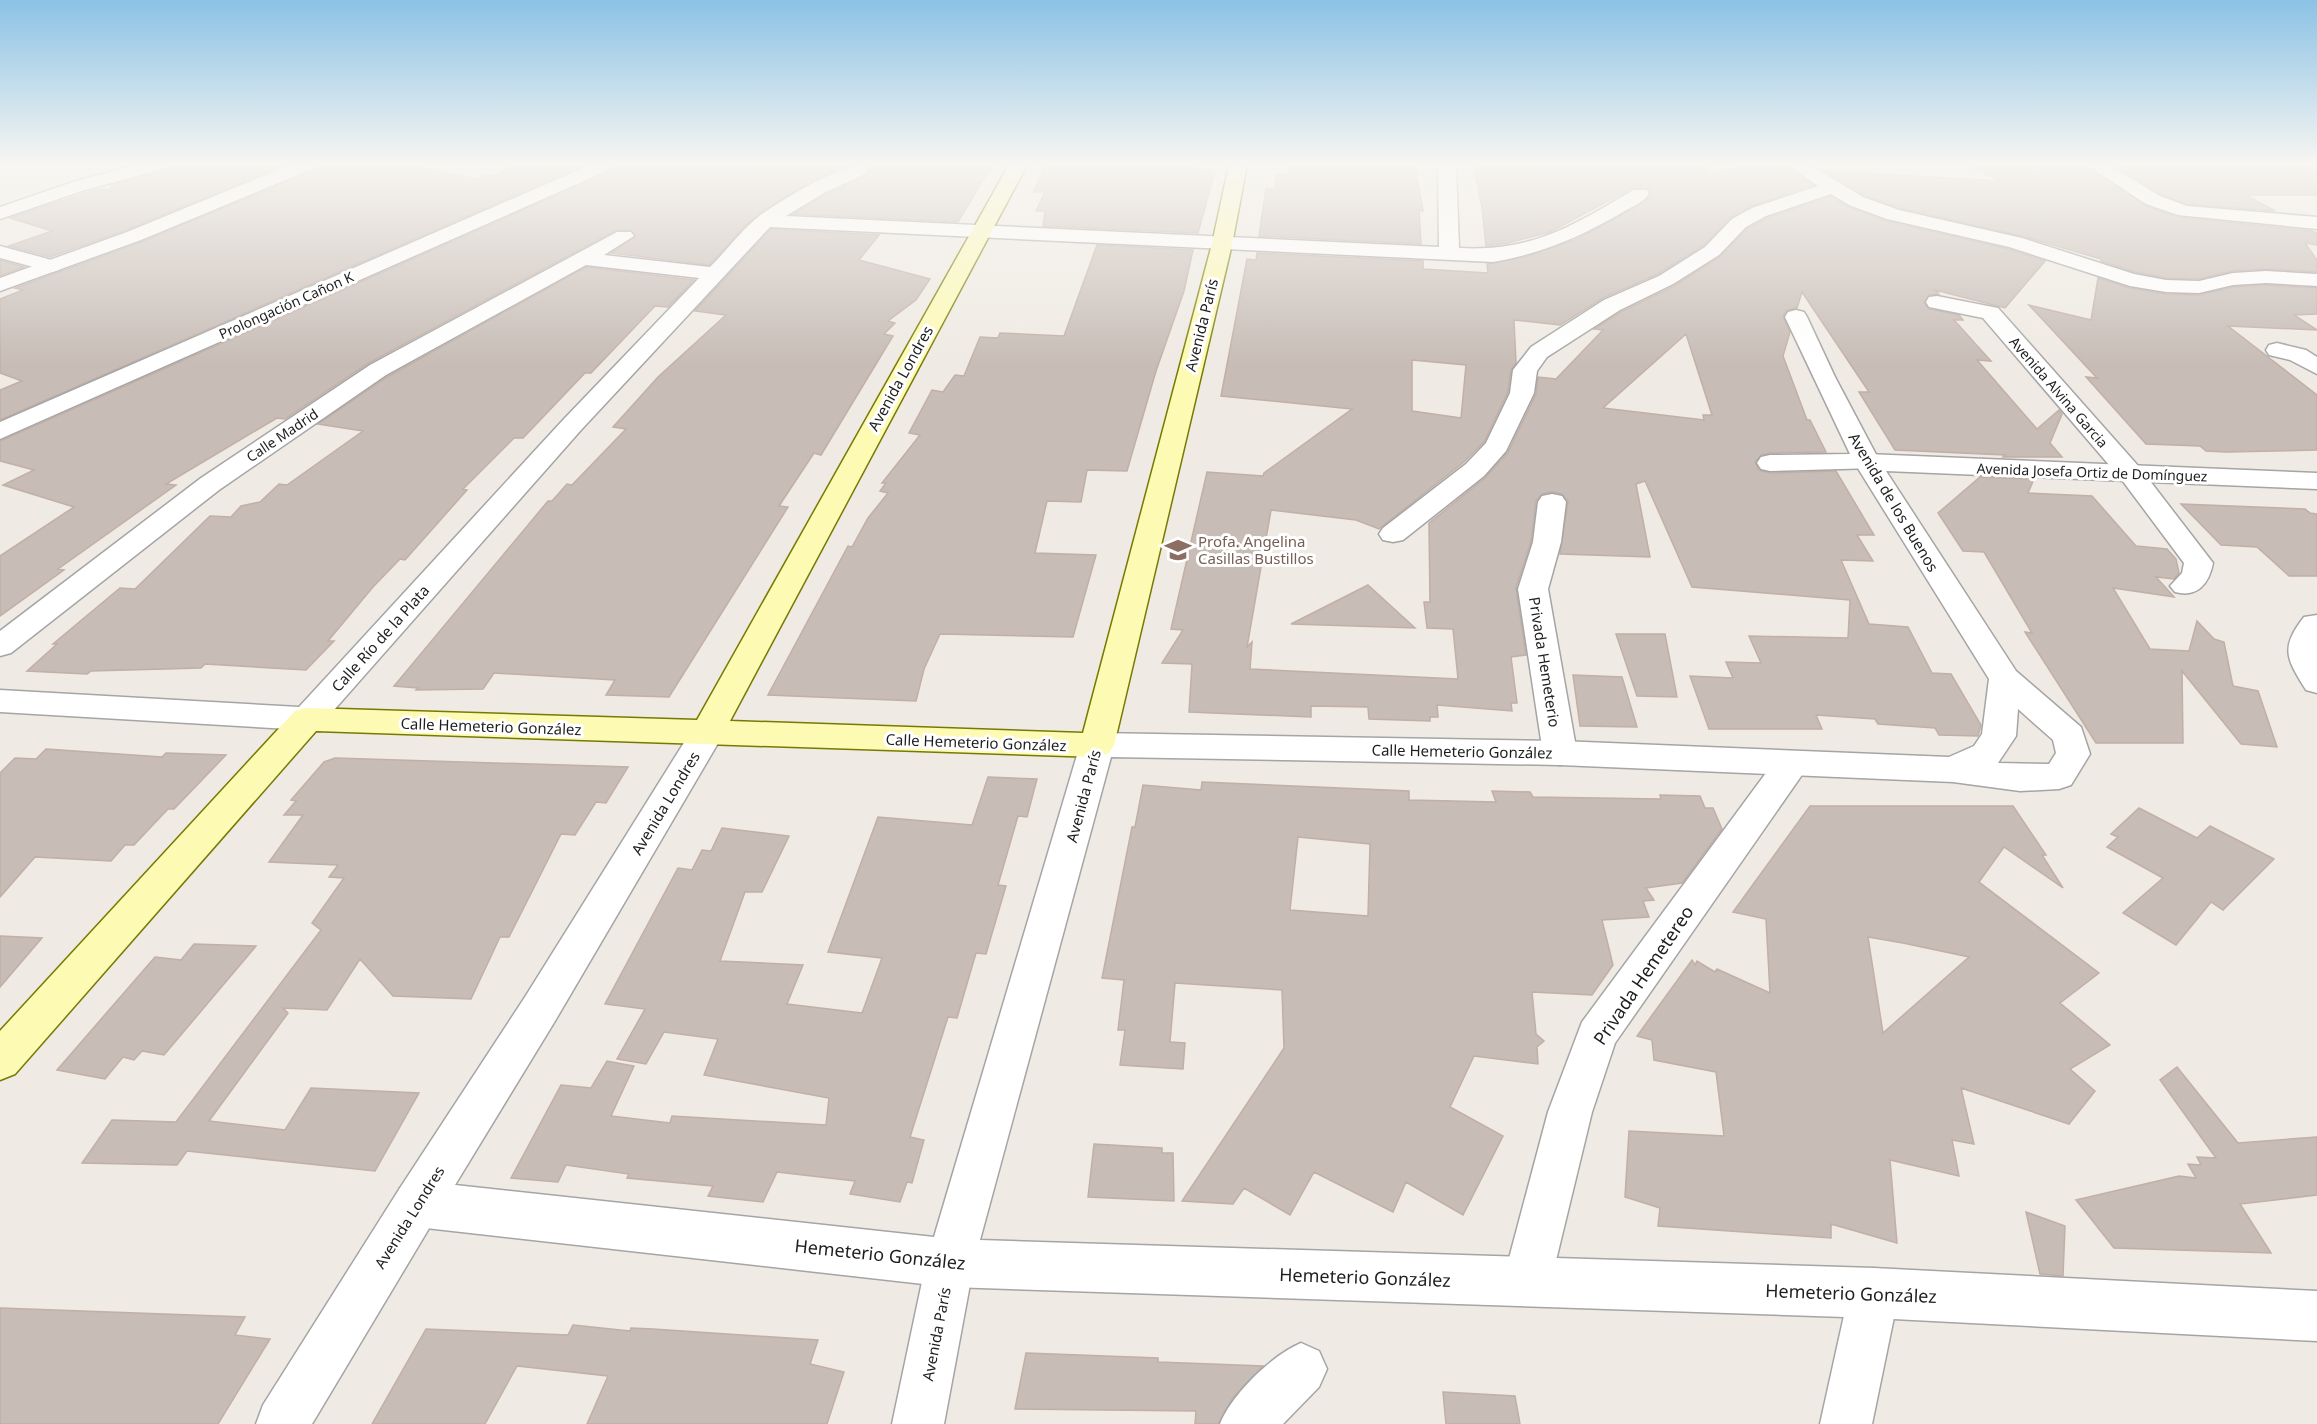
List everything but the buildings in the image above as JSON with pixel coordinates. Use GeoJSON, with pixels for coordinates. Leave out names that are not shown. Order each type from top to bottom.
{"type":"FeatureCollection","features":[{"type":"Feature","properties":{"kind":"main road","name":"Avenida Londres"},"geometry":{"type":"LineString","coordinates":[[707,733],[980,231]]}},
{"type":"Feature","properties":{"kind":"main road","name":"Avenida París"},"geometry":{"type":"LineString","coordinates":[[1097,745],[1224,231]]}},
{"type":"Feature","properties":{"kind":"main road","name":"Calle Hemeterio González"},"geometry":{"type":"LineString","coordinates":[[306,719],[1097,745]]}},
{"type":"Feature","properties":{"kind":"main road","name":"Calle Río de la Plata"},"geometry":{"type":"LineString","coordinates":[[0,1061],[306,719]]}},
{"type":"Feature","properties":{"kind":"street"},"geometry":{"type":"LineString","coordinates":[[0,285],[139,231]]}},
{"type":"Feature","properties":{"kind":"street","name":"Prolongación Cañon K"},"geometry":{"type":"LineString","coordinates":[[0,431],[454,231]]}},
{"type":"Feature","properties":{"kind":"street","name":"Calle Río de la Plata"},"geometry":{"type":"LineString","coordinates":[[306,719],[572,425],[755,231]]}},
{"type":"Feature","properties":{"kind":"street"},"geometry":{"type":"LineString","coordinates":[[988,231],[1493,256],[1539,248],[1574,231]]}},
{"type":"Feature","properties":{"kind":"street"},"geometry":{"type":"LineString","coordinates":[[1448,231],[1449,254]]}},
{"type":"Feature","properties":{"kind":"street"},"geometry":{"type":"LineString","coordinates":[[1393,534],[1475,471],[1497,446],[1522,393],[1525,370],[1539,352],[1612,305],[1666,280],[1712,251],[1730,231]]}},
{"type":"Feature","properties":{"kind":"street"},"geometry":{"type":"LineString","coordinates":[[1969,231],[2014,242],[2130,280],[2166,286],[2199,287],[2233,279],[2266,277],[2317,280]]}},
{"type":"Feature","properties":{"kind":"street","name":"Calle Madrid"},"geometry":{"type":"LineString","coordinates":[[0,646],[210,484],[378,370],[587,259],[624,236]]}},
{"type":"Feature","properties":{"kind":"street"},"geometry":{"type":"LineString","coordinates":[[0,252],[52,266]]}},
{"type":"Feature","properties":{"kind":"street"},"geometry":{"type":"LineString","coordinates":[[587,259],[715,274]]}},
{"type":"Feature","properties":{"kind":"street","name":"Avenida Alvina Garcia"},"geometry":{"type":"LineString","coordinates":[[1937,302],[1990,313],[2131,474],[2199,563],[2196,576],[2185,586]]}},
{"type":"Feature","properties":{"kind":"street","name":"Avenida de los Buenos"},"geometry":{"type":"LineString","coordinates":[[1796,317],[1823,378],[1867,462],[2005,679],[2069,735],[2073,754],[2059,776],[2020,778],[1953,770]]}},
{"type":"Feature","properties":{"kind":"street"},"geometry":{"type":"LineString","coordinates":[[2277,350],[2298,355],[2317,367]]}},
{"type":"Feature","properties":{"kind":"street","name":"Avenida Josefa Ortiz de Domínguez"},"geometry":{"type":"LineString","coordinates":[[1770,463],[1867,462],[2317,481]]}},
{"type":"Feature","properties":{"kind":"street","name":"Privada Hemeterio"},"geometry":{"type":"LineString","coordinates":[[1552,502],[1546,542],[1533,589],[1560,753]]}},
{"type":"Feature","properties":{"kind":"street"},"geometry":{"type":"LineString","coordinates":[[2315,624],[2303,638],[2302,658],[2317,682]]}},
{"type":"Feature","properties":{"kind":"street"},"geometry":{"type":"LineString","coordinates":[[1953,770],[1986,755],[2000,736],[2005,679]]}},
{"type":"Feature","properties":{"kind":"street","name":"Calle Hemeterio González"},"geometry":{"type":"LineString","coordinates":[[0,701],[306,719]]}},
{"type":"Feature","properties":{"kind":"street","name":"Avenida Londres"},"geometry":{"type":"LineString","coordinates":[[282,1424],[540,1009],[707,733]]}},
{"type":"Feature","properties":{"kind":"street","name":"Calle Hemeterio González"},"geometry":{"type":"LineString","coordinates":[[1097,745],[1560,753],[1953,770]]}},
{"type":"Feature","properties":{"kind":"street","name":"Avenida París"},"geometry":{"type":"LineString","coordinates":[[918,1424],[950,1263],[1097,745]]}},
{"type":"Feature","properties":{"kind":"street","name":"Privada Hemetereo"},"geometry":{"type":"LineString","coordinates":[[1527,1281],[1570,1112],[1598,1035],[1792,763]]}},
{"type":"Feature","properties":{"kind":"street","name":"Hemeterio González"},"geometry":{"type":"LineString","coordinates":[[417,1204],[950,1263],[1874,1293],[2317,1316]]}},
{"type":"Feature","properties":{"kind":"street"},"geometry":{"type":"LineString","coordinates":[[1846,1424],[1874,1293]]}},
{"type":"Feature","properties":{"kind":"street"},"geometry":{"type":"LineString","coordinates":[[1246,1424],[1301,1369]]}},
{"type":"Feature","properties":{"kind":"place","name":"Profa. Angelina Casillas Bustillos"},"geometry":{"type":"Point","coordinates":[1178,550]}}]}
